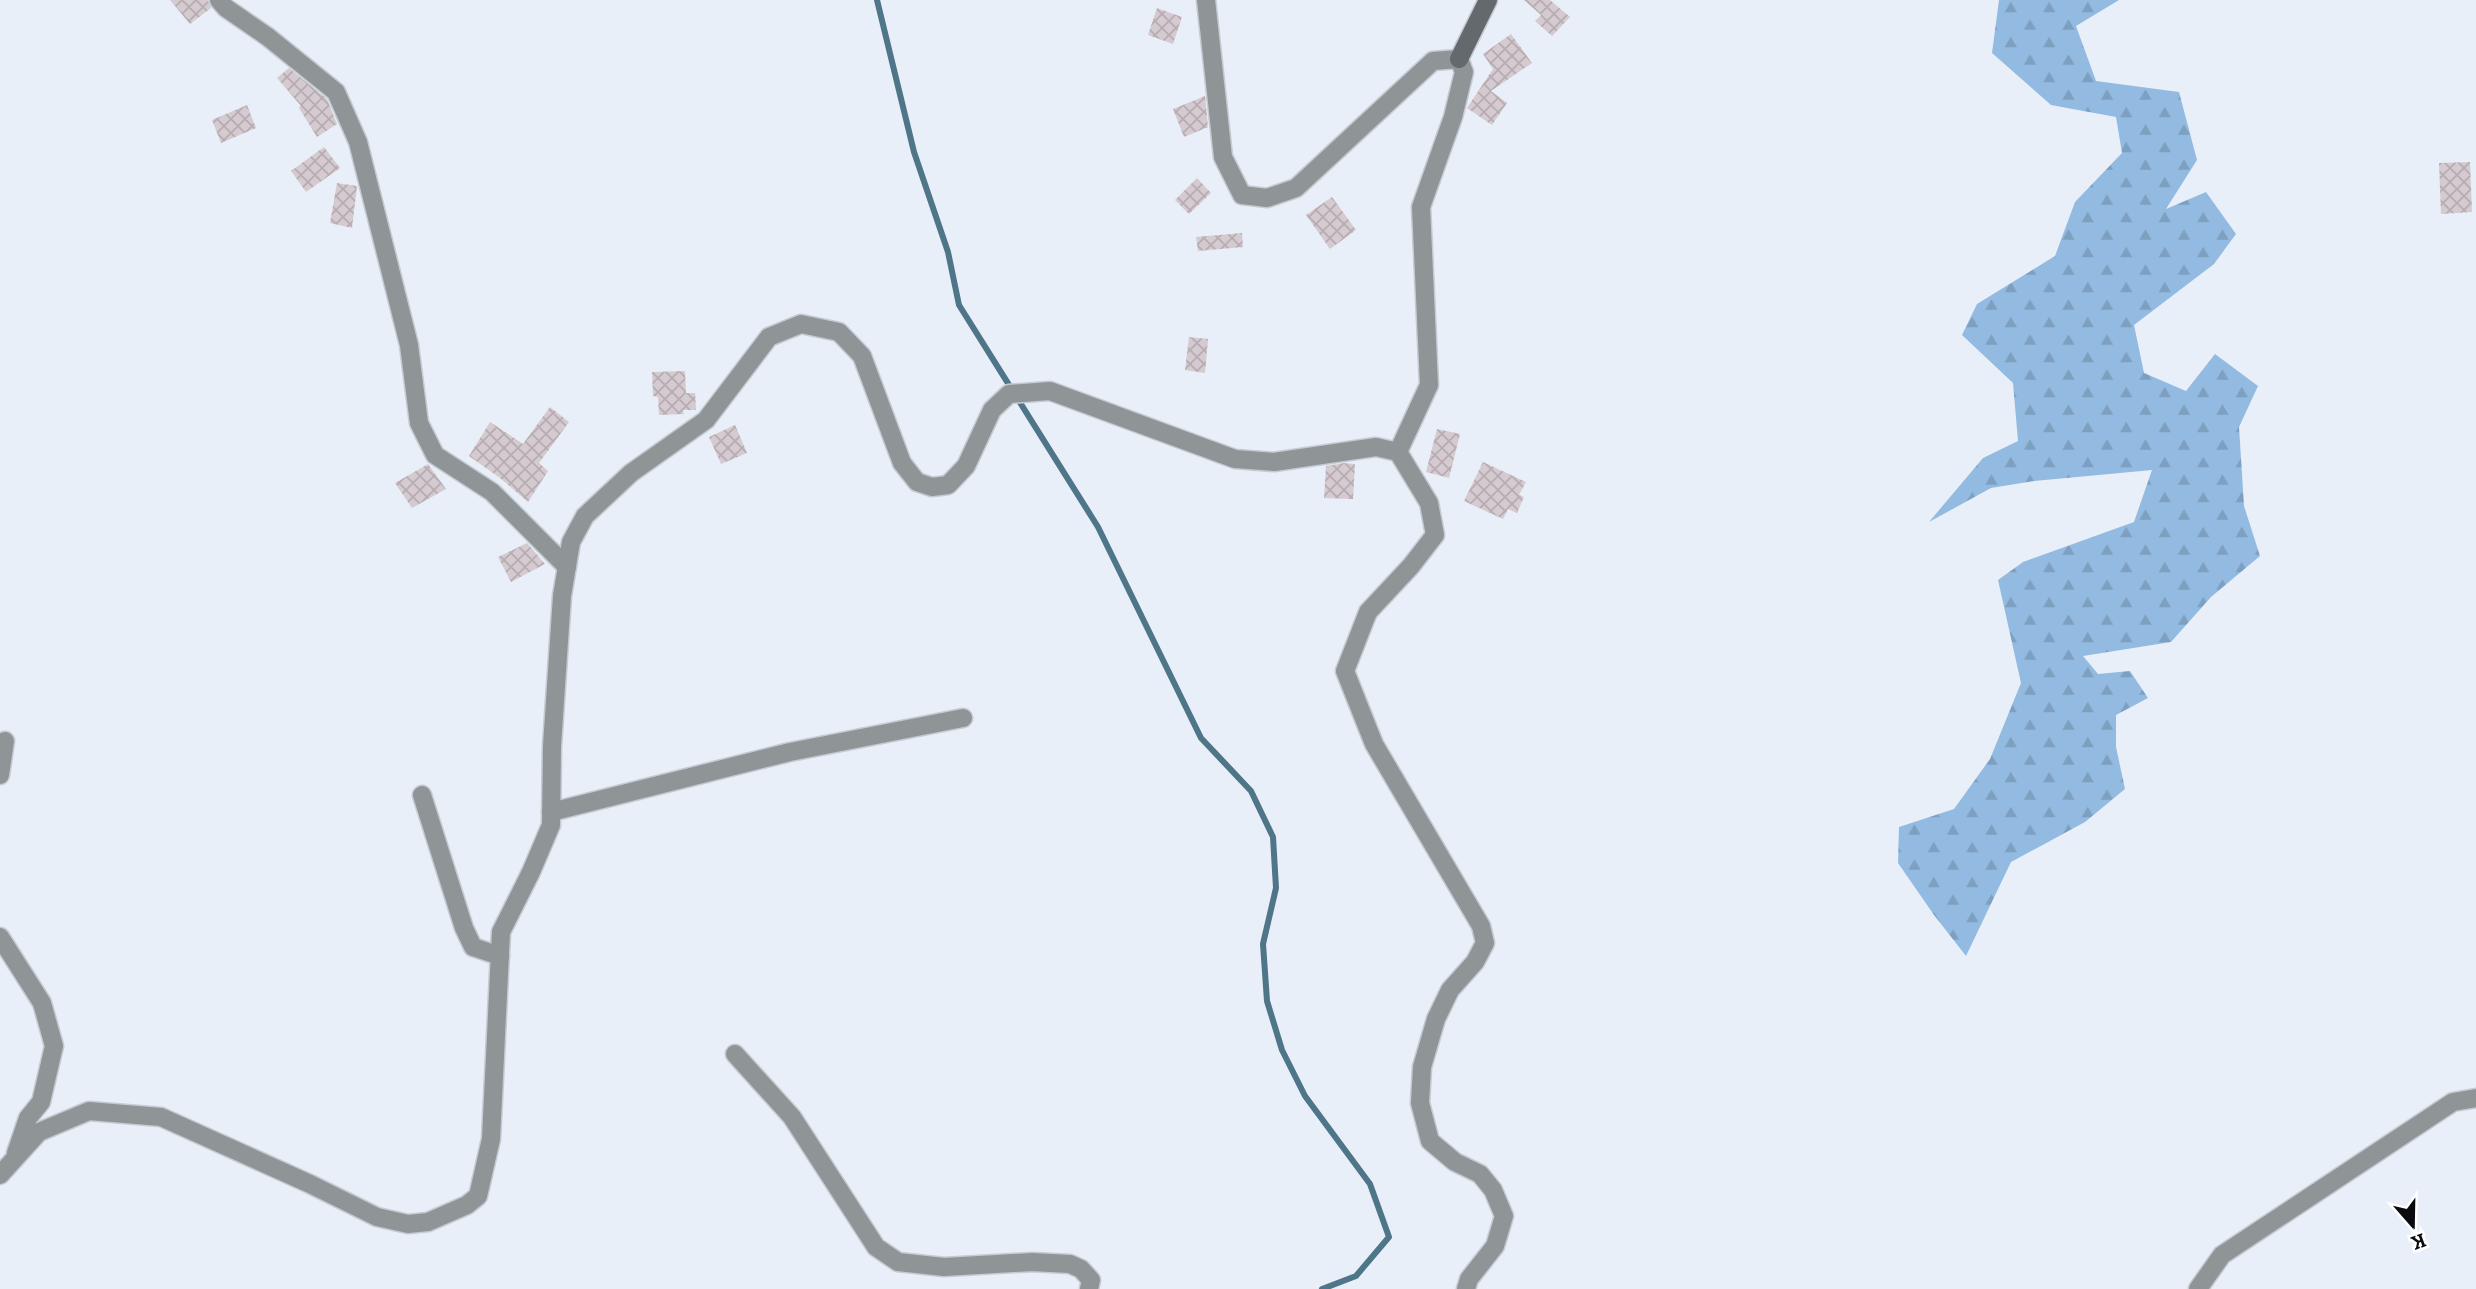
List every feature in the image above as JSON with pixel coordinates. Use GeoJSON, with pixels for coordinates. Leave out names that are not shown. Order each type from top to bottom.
{"type":"FeatureCollection","features":[{"type":"Feature","properties":{"kind":"street"},"geometry":{"type":"LineString","coordinates":[[219,0],[336,92],[358,142],[402,311],[419,423],[435,455],[492,492],[567,567]]}},
{"type":"Feature","properties":{"kind":"street"},"geometry":{"type":"LineString","coordinates":[[1206,0],[1223,158],[1242,195],[1267,198],[1296,188],[1433,61],[1459,59]]}},
{"type":"Feature","properties":{"kind":"street"},"geometry":{"type":"LineString","coordinates":[[1398,452],[1429,385],[1421,208],[1453,117],[1464,72],[1459,59],[1488,0]]}},
{"type":"Feature","properties":{"kind":"street"},"geometry":{"type":"LineString","coordinates":[[0,1175],[39,1132],[89,1111],[161,1117],[377,1217],[408,1224],[438,1218],[467,1205],[478,1196],[491,1139],[501,932],[551,825],[553,732],[562,596],[571,542],[584,516],[631,473],[706,420],[769,337],[801,324],[839,331],[862,356],[902,463],[917,482],[932,487],[948,485],[966,466],[992,410],[1009,394],[1050,391],[1235,459],[1274,462],[1376,447],[1398,452],[1429,503],[1435,534],[1411,566],[1368,612],[1345,671],[1374,744],[1481,926],[1485,943],[1475,962],[1450,990],[1436,1018],[1422,1067],[1420,1103],[1430,1141],[1455,1162],[1480,1174],[1493,1190],[1504,1216],[1495,1246],[1469,1279],[1466,1289]]}},
{"type":"Feature","properties":{"kind":"street"},"geometry":{"type":"LineString","coordinates":[[551,812],[790,752],[963,718]]}},
{"type":"Feature","properties":{"kind":"street"},"geometry":{"type":"LineString","coordinates":[[0,775],[5,741]]}},
{"type":"Feature","properties":{"kind":"street"},"geometry":{"type":"LineString","coordinates":[[422,795],[464,928],[473,947],[500,956]]}},
{"type":"Feature","properties":{"kind":"street"},"geometry":{"type":"LineString","coordinates":[[0,937],[42,1003],[54,1046],[41,1102],[28,1118],[13,1161]]}},
{"type":"Feature","properties":{"kind":"street"},"geometry":{"type":"LineString","coordinates":[[735,1054],[792,1117],[876,1247],[898,1262],[944,1267],[1032,1262],[1070,1264],[1081,1269],[1091,1280],[1089,1289]]}},
{"type":"Feature","properties":{"kind":"street"},"geometry":{"type":"LineString","coordinates":[[2198,1289],[2222,1255],[2453,1102],[2476,1098]]}},
{"type":"Feature","properties":{"kind":"green space"},"geometry":{"type":"Polygon","coordinates":[[[1999,0],[2119,0],[2076,26],[2096,81],[2179,92],[2197,160],[2166,209],[2206,192],[2236,234],[2214,264],[2134,325],[2144,373],[2186,391],[2215,354],[2258,386],[2239,427],[2244,506],[2260,556],[2211,597],[2171,642],[2083,656],[2098,674],[2130,671],[2148,698],[2116,715],[2116,747],[2125,789],[2085,822],[2011,862],[1966,956],[1898,863],[1899,827],[1954,809],[1990,759],[2021,683],[1998,580],[2023,562],[2134,522],[2152,470],[2034,481],[1991,488],[1929,522],[1983,458],[2018,441],[2013,383],[1962,335],[1977,304],[2055,256],[2075,202],[2122,153],[2116,117],[2051,105],[1992,53],[1999,0]]]}},
{"type":"Feature","properties":{"kind":"building"},"geometry":{"type":"Polygon","coordinates":[[[170,0],[208,0],[211,8],[190,24],[170,0]]]}},
{"type":"Feature","properties":{"kind":"building"},"geometry":{"type":"Polygon","coordinates":[[[1524,0],[1550,0],[1570,17],[1552,36],[1535,21],[1541,15],[1524,0]]]}},
{"type":"Feature","properties":{"kind":"building"},"geometry":{"type":"Polygon","coordinates":[[[1157,8],[1182,17],[1173,44],[1148,35],[1157,8]]]}},
{"type":"Feature","properties":{"kind":"building"},"geometry":{"type":"Polygon","coordinates":[[[1511,34],[1532,63],[1491,91],[1507,103],[1492,125],[1467,108],[1493,69],[1483,54],[1511,34]]]}},
{"type":"Feature","properties":{"kind":"building"},"geometry":{"type":"Polygon","coordinates":[[[289,68],[327,99],[337,124],[317,137],[299,108],[301,106],[277,78],[289,68]]]}},
{"type":"Feature","properties":{"kind":"building"},"geometry":{"type":"Polygon","coordinates":[[[1205,96],[1208,127],[1184,137],[1173,109],[1205,96]]]}},
{"type":"Feature","properties":{"kind":"building"},"geometry":{"type":"Polygon","coordinates":[[[247,105],[256,128],[221,143],[212,120],[247,105]]]}},
{"type":"Feature","properties":{"kind":"building"},"geometry":{"type":"Polygon","coordinates":[[[324,147],[340,168],[306,192],[291,171],[324,147]]]}},
{"type":"Feature","properties":{"kind":"building"},"geometry":{"type":"Polygon","coordinates":[[[2470,162],[2472,212],[2441,214],[2439,163],[2470,162]]]}},
{"type":"Feature","properties":{"kind":"building"},"geometry":{"type":"Polygon","coordinates":[[[1197,178],[1211,193],[1189,214],[1175,200],[1197,178]]]}},
{"type":"Feature","properties":{"kind":"building"},"geometry":{"type":"Polygon","coordinates":[[[337,183],[357,186],[352,228],[330,223],[337,183]]]}},
{"type":"Feature","properties":{"kind":"building"},"geometry":{"type":"Polygon","coordinates":[[[1332,197],[1356,230],[1330,249],[1306,215],[1332,197]]]}},
{"type":"Feature","properties":{"kind":"building"},"geometry":{"type":"Polygon","coordinates":[[[1242,233],[1243,247],[1198,251],[1196,237],[1242,233]]]}},
{"type":"Feature","properties":{"kind":"building"},"geometry":{"type":"Polygon","coordinates":[[[1189,337],[1208,339],[1205,373],[1185,370],[1189,337]]]}},
{"type":"Feature","properties":{"kind":"building"},"geometry":{"type":"Polygon","coordinates":[[[685,371],[686,393],[695,393],[696,410],[683,410],[684,414],[659,415],[658,397],[653,396],[652,372],[685,371]]]}},
{"type":"Feature","properties":{"kind":"building"},"geometry":{"type":"Polygon","coordinates":[[[550,407],[569,422],[539,463],[548,471],[528,502],[469,456],[490,422],[523,444],[550,407]]]}},
{"type":"Feature","properties":{"kind":"building"},"geometry":{"type":"Polygon","coordinates":[[[735,425],[747,453],[721,464],[709,437],[735,425]]]}},
{"type":"Feature","properties":{"kind":"building"},"geometry":{"type":"Polygon","coordinates":[[[1437,429],[1460,434],[1449,478],[1426,472],[1437,429]]]}},
{"type":"Feature","properties":{"kind":"building"},"geometry":{"type":"Polygon","coordinates":[[[1483,462],[1526,482],[1519,495],[1524,497],[1517,513],[1508,509],[1503,519],[1464,501],[1483,462]]]}},
{"type":"Feature","properties":{"kind":"building"},"geometry":{"type":"Polygon","coordinates":[[[428,464],[446,489],[412,508],[395,483],[428,464]]]}},
{"type":"Feature","properties":{"kind":"building"},"geometry":{"type":"Polygon","coordinates":[[[1355,464],[1353,499],[1324,498],[1326,466],[1355,464]]]}},
{"type":"Feature","properties":{"kind":"building"},"geometry":{"type":"Polygon","coordinates":[[[527,543],[545,564],[511,582],[498,557],[527,543]]]}},
{"type":"Feature","properties":{"kind":"waterway"},"geometry":{"type":"LineString","coordinates":[[877,0],[914,152],[948,252],[959,305],[1098,527],[1201,738],[1251,791],[1273,837],[1276,888],[1263,944],[1267,1001],[1282,1050],[1305,1096],[1370,1184],[1389,1237],[1356,1276],[1322,1289]]}}]}
